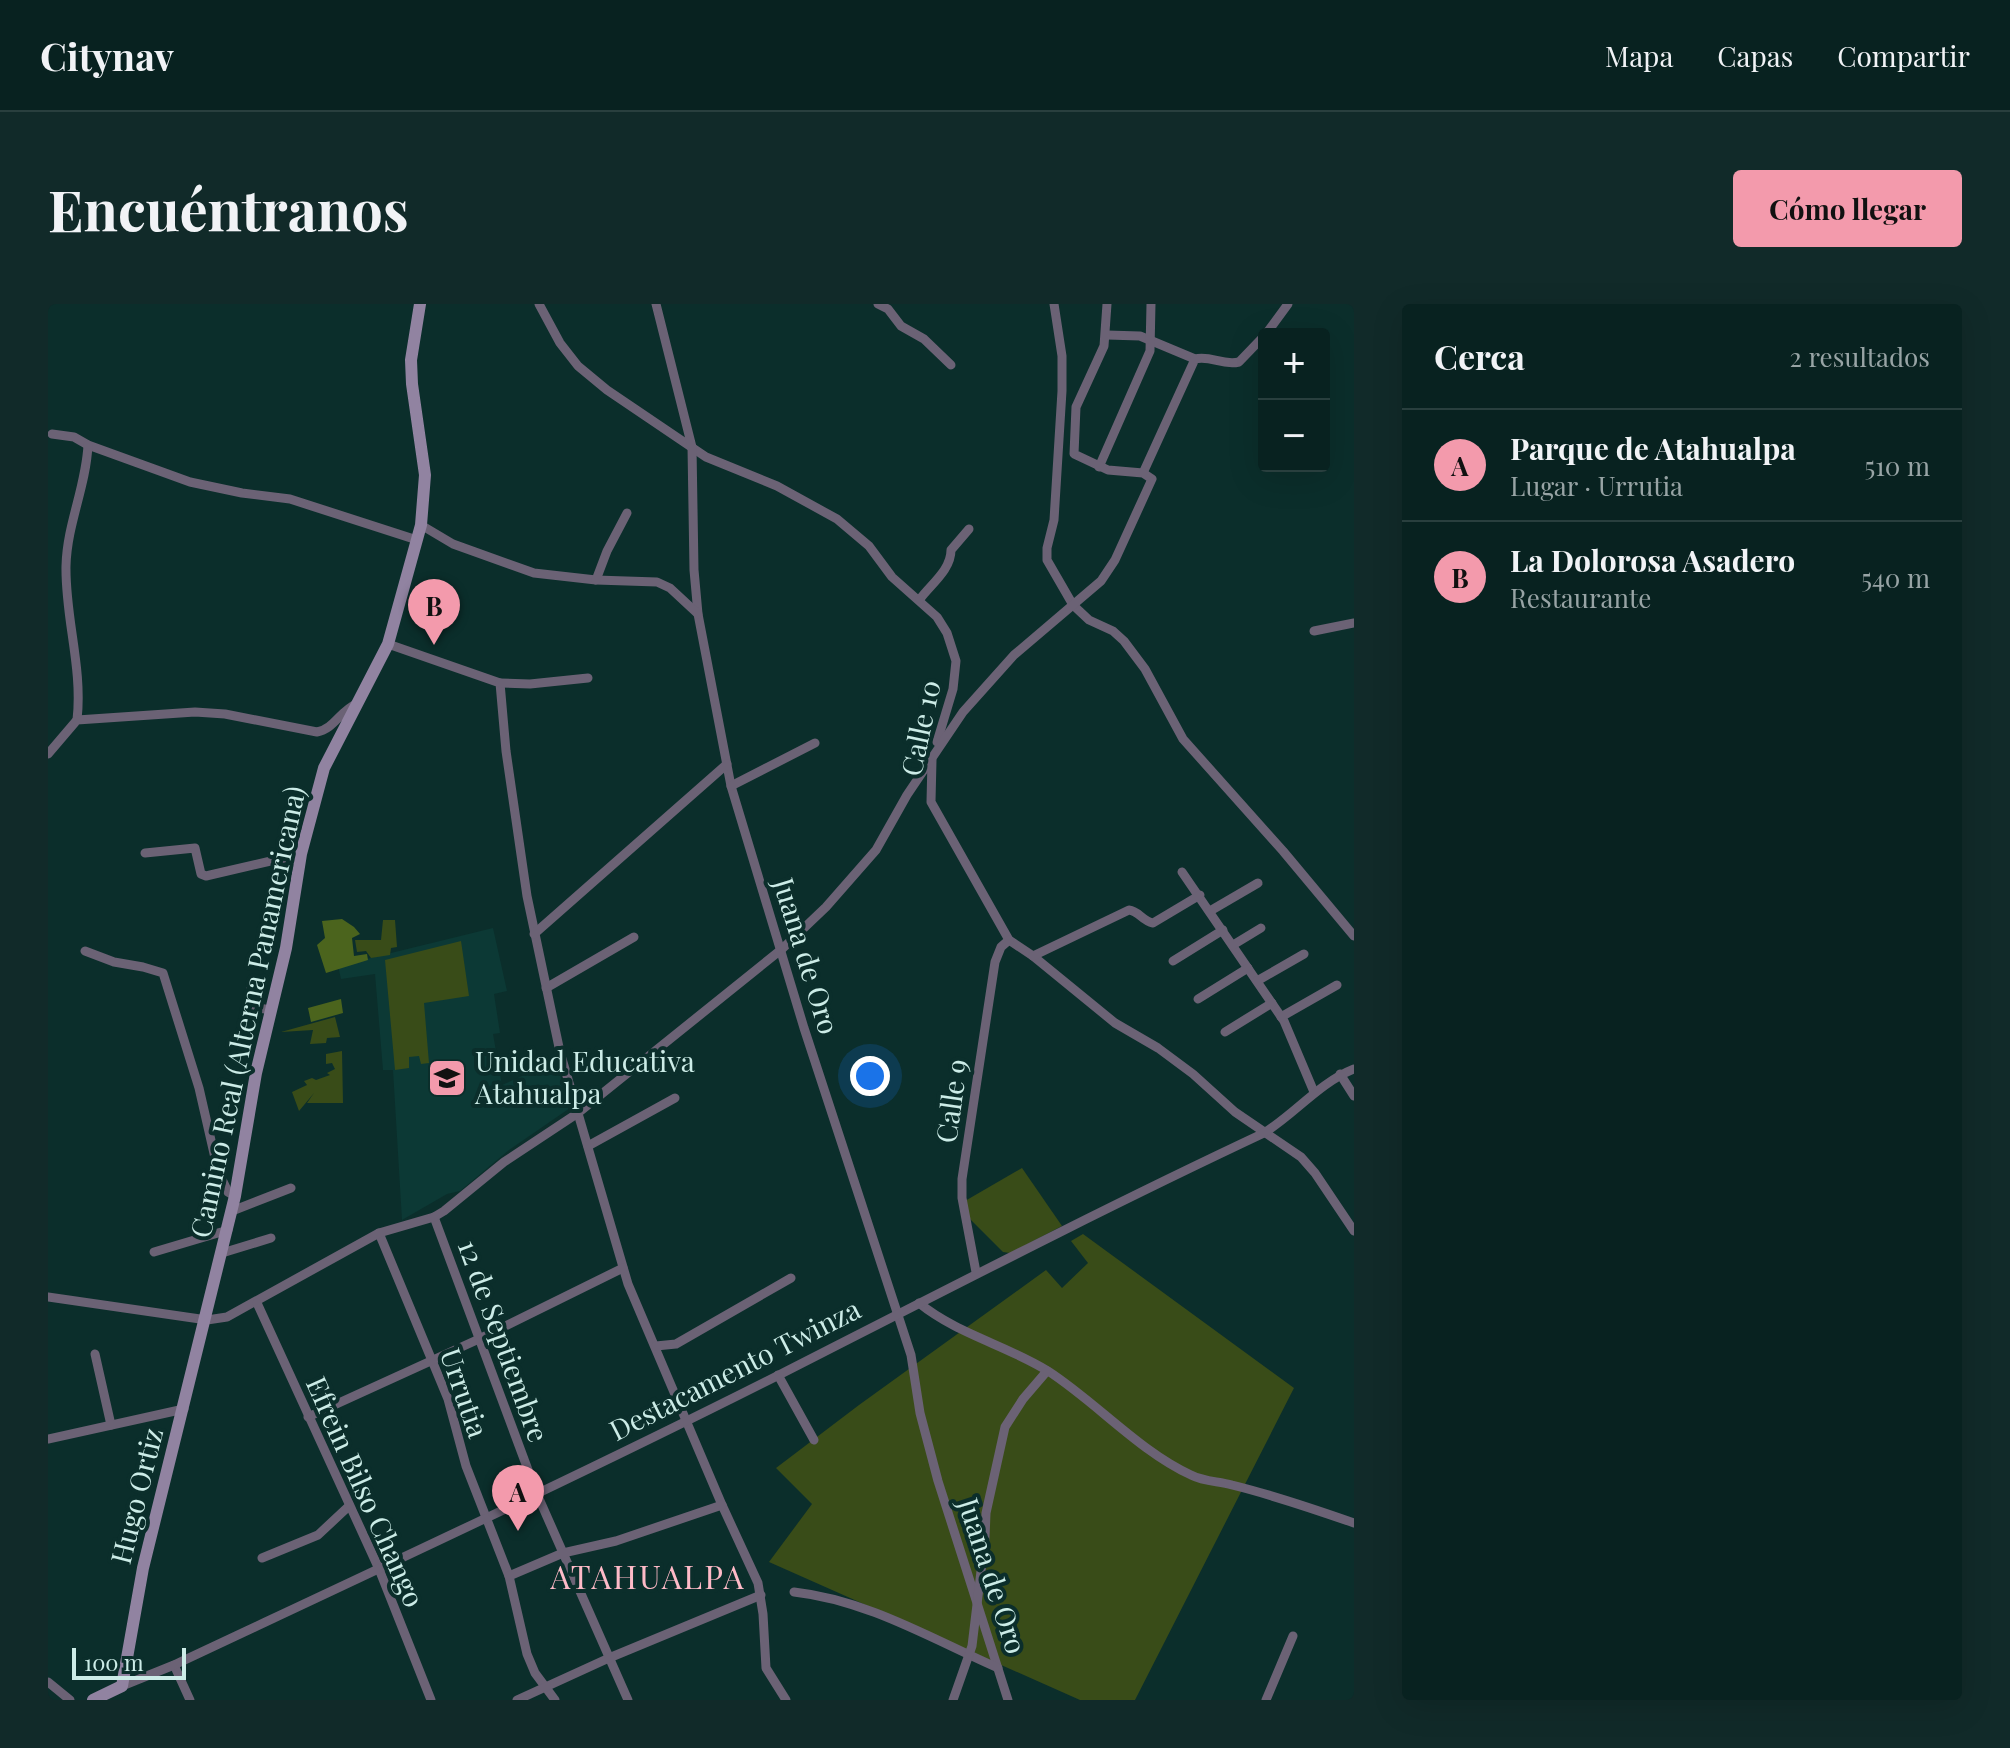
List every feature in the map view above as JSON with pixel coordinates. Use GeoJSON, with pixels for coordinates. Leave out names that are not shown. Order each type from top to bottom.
{"type":"FeatureCollection","features":[{"type":"Feature","properties":{"kind":"street","name":"Camino Real (Alterna Panamericana)"},"geometry":{"type":"LineString","coordinates":[[207,1320],[235,1196],[256,1073],[286,948],[301,854],[324,768],[388,644],[421,525],[425,475],[411,360],[420,304]]}},
{"type":"Feature","properties":{"kind":"street","name":"Calle 10"},"geometry":{"type":"LineString","coordinates":[[539,304],[560,343],[578,366],[638,412],[706,457],[777,486],[837,519],[869,546],[892,577],[937,617],[947,633],[956,661],[953,689],[932,760],[931,802],[1009,940],[1115,1023],[1158,1048],[1309,1165],[1354,1231]]}},
{"type":"Feature","properties":{"kind":"street","name":"Juana de Oro"},"geometry":{"type":"LineString","coordinates":[[656,304],[692,447],[694,570],[698,614],[731,786],[804,1028],[895,1314],[911,1355],[920,1413],[938,1481],[1008,1700]]}},
{"type":"Feature","properties":{"kind":"street"},"geometry":{"type":"LineString","coordinates":[[878,304],[888,309],[901,326],[924,339],[951,365]]}},
{"type":"Feature","properties":{"kind":"street"},"geometry":{"type":"LineString","coordinates":[[1054,304],[1062,356],[1062,391],[1054,520],[1046,554],[1073,605],[1089,620],[1113,631],[1124,641],[1145,669],[1183,739],[1354,936]]}},
{"type":"Feature","properties":{"kind":"street"},"geometry":{"type":"LineString","coordinates":[[48,1297],[207,1320],[227,1317],[257,1303],[379,1233],[434,1217],[504,1162],[578,1113],[782,949],[826,907],[876,850],[907,795],[963,712],[1014,655],[1101,581],[1115,560],[1152,479],[1143,473],[1124,473],[1099,467],[1074,454],[1075,413],[1107,335],[1107,304]]}},
{"type":"Feature","properties":{"kind":"street"},"geometry":{"type":"LineString","coordinates":[[1099,467],[1150,351],[1151,304]]}},
{"type":"Feature","properties":{"kind":"street"},"geometry":{"type":"LineString","coordinates":[[1270,328],[1288,304]]}},
{"type":"Feature","properties":{"kind":"street"},"geometry":{"type":"LineString","coordinates":[[1107,335],[1140,336],[1195,359],[1205,356],[1223,363],[1239,362],[1258,342]]}},
{"type":"Feature","properties":{"kind":"street"},"geometry":{"type":"LineString","coordinates":[[1143,473],[1195,359]]}},
{"type":"Feature","properties":{"kind":"street"},"geometry":{"type":"LineString","coordinates":[[52,434],[74,437],[190,482],[290,499],[417,540]]}},
{"type":"Feature","properties":{"kind":"street"},"geometry":{"type":"LineString","coordinates":[[48,754],[77,720],[78,684],[66,561],[69,533],[87,466],[88,445]]}},
{"type":"Feature","properties":{"kind":"street"},"geometry":{"type":"LineString","coordinates":[[596,580],[627,513]]}},
{"type":"Feature","properties":{"kind":"street"},"geometry":{"type":"LineString","coordinates":[[421,525],[453,544],[534,573],[596,580],[657,582],[670,588],[698,614]]}},
{"type":"Feature","properties":{"kind":"street"},"geometry":{"type":"LineString","coordinates":[[920,599],[947,567],[951,550],[969,529]]}},
{"type":"Feature","properties":{"kind":"street"},"geometry":{"type":"LineString","coordinates":[[1314,631],[1354,623]]}},
{"type":"Feature","properties":{"kind":"street"},"geometry":{"type":"LineString","coordinates":[[388,644],[500,683],[530,684],[588,678]]}},
{"type":"Feature","properties":{"kind":"street"},"geometry":{"type":"LineString","coordinates":[[500,683],[506,751],[534,934],[560,1052],[623,1268],[758,1583],[766,1668],[786,1700]]}},
{"type":"Feature","properties":{"kind":"street"},"geometry":{"type":"LineString","coordinates":[[77,720],[195,712],[225,714],[317,732],[330,727],[356,704]]}},
{"type":"Feature","properties":{"kind":"street"},"geometry":{"type":"LineString","coordinates":[[731,786],[815,743]]}},
{"type":"Feature","properties":{"kind":"street"},"geometry":{"type":"LineString","coordinates":[[534,934],[727,764]]}},
{"type":"Feature","properties":{"kind":"street"},"geometry":{"type":"LineString","coordinates":[[145,853],[195,848],[201,874],[206,876],[301,854]]}},
{"type":"Feature","properties":{"kind":"street"},"geometry":{"type":"LineString","coordinates":[[1182,872],[1281,1017],[1314,1092]]}},
{"type":"Feature","properties":{"kind":"street"},"geometry":{"type":"LineString","coordinates":[[1210,911],[1258,883]]}},
{"type":"Feature","properties":{"kind":"street"},"geometry":{"type":"LineString","coordinates":[[1033,956],[1129,910],[1138,913],[1146,922],[1153,923],[1200,895]]}},
{"type":"Feature","properties":{"kind":"street"},"geometry":{"type":"LineString","coordinates":[[1233,945],[1261,928]]}},
{"type":"Feature","properties":{"kind":"street"},"geometry":{"type":"LineString","coordinates":[[1173,961],[1223,930]]}},
{"type":"Feature","properties":{"kind":"street"},"geometry":{"type":"LineString","coordinates":[[546,988],[634,937]]}},
{"type":"Feature","properties":{"kind":"street","name":"Calle 9"},"geometry":{"type":"LineString","coordinates":[[976,1272],[962,1198],[962,1179],[995,962],[1001,947],[1009,940]]}},
{"type":"Feature","properties":{"kind":"street"},"geometry":{"type":"LineString","coordinates":[[85,951],[114,962],[163,973],[199,1088],[218,1171],[228,1192],[235,1196]]}},
{"type":"Feature","properties":{"kind":"street"},"geometry":{"type":"LineString","coordinates":[[1257,981],[1304,954]]}},
{"type":"Feature","properties":{"kind":"street"},"geometry":{"type":"LineString","coordinates":[[1198,999],[1248,968]]}},
{"type":"Feature","properties":{"kind":"street"},"geometry":{"type":"LineString","coordinates":[[1281,1017],[1337,985]]}},
{"type":"Feature","properties":{"kind":"street"},"geometry":{"type":"LineString","coordinates":[[251,988],[252,1007],[271,1010]]}},
{"type":"Feature","properties":{"kind":"street"},"geometry":{"type":"LineString","coordinates":[[1225,1032],[1272,1003]]}},
{"type":"Feature","properties":{"kind":"street","name":"Destacamento Twinza"},"geometry":{"type":"LineString","coordinates":[[122,1686],[174,1665],[488,1519],[778,1375],[976,1272],[1264,1133],[1302,1105],[1314,1092],[1340,1074],[1354,1069]]}},
{"type":"Feature","properties":{"kind":"street"},"geometry":{"type":"LineString","coordinates":[[1340,1074],[1354,1096]]}},
{"type":"Feature","properties":{"kind":"street"},"geometry":{"type":"LineString","coordinates":[[588,1146],[675,1098]]}},
{"type":"Feature","properties":{"kind":"street"},"geometry":{"type":"LineString","coordinates":[[232,1211],[291,1188]]}},
{"type":"Feature","properties":{"kind":"street","name":"12 de Septiembre"},"geometry":{"type":"LineString","coordinates":[[434,1217],[537,1494],[628,1700]]}},
{"type":"Feature","properties":{"kind":"street"},"geometry":{"type":"LineString","coordinates":[[154,1252],[228,1230]]}},
{"type":"Feature","properties":{"kind":"street","name":"Urrutia"},"geometry":{"type":"LineString","coordinates":[[379,1233],[448,1399],[466,1466],[509,1576],[527,1654],[555,1700]]}},
{"type":"Feature","properties":{"kind":"street"},"geometry":{"type":"LineString","coordinates":[[222,1253],[271,1238]]}},
{"type":"Feature","properties":{"kind":"street"},"geometry":{"type":"LineString","coordinates":[[308,1417],[479,1339],[623,1268]]}},
{"type":"Feature","properties":{"kind":"street"},"geometry":{"type":"LineString","coordinates":[[656,1346],[676,1344],[791,1278]]}},
{"type":"Feature","properties":{"kind":"street","name":"Efrein Bilso Chango"},"geometry":{"type":"LineString","coordinates":[[257,1303],[379,1569],[431,1700]]}},
{"type":"Feature","properties":{"kind":"street"},"geometry":{"type":"LineString","coordinates":[[919,1303],[940,1320],[1047,1371],[1162,1458],[1190,1475],[1310,1507],[1354,1523]]}},
{"type":"Feature","properties":{"kind":"street","name":"Hugo Ortiz"},"geometry":{"type":"LineString","coordinates":[[122,1686],[143,1568],[207,1320]]}},
{"type":"Feature","properties":{"kind":"street"},"geometry":{"type":"LineString","coordinates":[[95,1354],[111,1425]]}},
{"type":"Feature","properties":{"kind":"street"},"geometry":{"type":"LineString","coordinates":[[953,1700],[970,1655],[986,1513],[1005,1427],[1047,1371]]}},
{"type":"Feature","properties":{"kind":"street"},"geometry":{"type":"LineString","coordinates":[[778,1375],[814,1440]]}},
{"type":"Feature","properties":{"kind":"street"},"geometry":{"type":"LineString","coordinates":[[48,1439],[184,1409]]}},
{"type":"Feature","properties":{"kind":"street"},"geometry":{"type":"LineString","coordinates":[[509,1576],[563,1553],[616,1541],[722,1505]]}},
{"type":"Feature","properties":{"kind":"street"},"geometry":{"type":"LineString","coordinates":[[262,1558],[318,1535],[349,1506]]}},
{"type":"Feature","properties":{"kind":"street"},"geometry":{"type":"LineString","coordinates":[[794,1592],[818,1595],[871,1611],[998,1668]]}},
{"type":"Feature","properties":{"kind":"street"},"geometry":{"type":"LineString","coordinates":[[517,1700],[761,1595]]}},
{"type":"Feature","properties":{"kind":"street"},"geometry":{"type":"LineString","coordinates":[[1266,1700],[1293,1636]]}},
{"type":"Feature","properties":{"kind":"street"},"geometry":{"type":"LineString","coordinates":[[174,1665],[190,1700]]}},
{"type":"Feature","properties":{"kind":"street"},"geometry":{"type":"LineString","coordinates":[[48,1682],[70,1700]]}},
{"type":"Feature","properties":{"kind":"street"},"geometry":{"type":"LineString","coordinates":[[93,1700],[122,1686]]}},
{"type":"Feature","properties":{"kind":"shaded area","name":"Unidad Educativa Atahualpa"},"geometry":{"type":"Polygon","coordinates":[[[493,928],[507,991],[494,994],[500,1033],[493,1034],[502,1085],[556,1061],[570,1108],[509,1150],[460,1191],[447,1194],[402,1220],[393,1070],[383,1070],[375,974],[341,979],[338,966],[493,928]]]}},
{"type":"Feature","properties":{"kind":"green space"},"geometry":{"type":"Polygon","coordinates":[[[342,919],[360,934],[352,938],[354,956],[367,954],[368,960],[326,973],[317,945],[325,938],[322,921],[342,919]]]}},
{"type":"Feature","properties":{"kind":"green space"},"geometry":{"type":"Polygon","coordinates":[[[383,920],[395,920],[397,947],[391,948],[390,955],[371,958],[366,951],[357,952],[355,940],[381,940],[383,920]]]}},
{"type":"Feature","properties":{"kind":"green space"},"geometry":{"type":"Polygon","coordinates":[[[461,941],[469,996],[424,1003],[429,1063],[421,1064],[419,1056],[409,1057],[409,1068],[395,1070],[385,960],[461,941]]]}},
{"type":"Feature","properties":{"kind":"green space"},"geometry":{"type":"Polygon","coordinates":[[[341,999],[343,1013],[311,1022],[308,1008],[341,999]]]}},
{"type":"Feature","properties":{"kind":"green space"},"geometry":{"type":"Polygon","coordinates":[[[335,1017],[340,1037],[327,1038],[326,1043],[310,1044],[313,1030],[281,1032],[335,1017]]]}},
{"type":"Feature","properties":{"kind":"green space"},"geometry":{"type":"Polygon","coordinates":[[[342,1051],[343,1103],[307,1103],[314,1093],[299,1111],[292,1092],[307,1085],[304,1081],[330,1075],[327,1073],[335,1069],[332,1063],[326,1064],[326,1054],[342,1051]]]}},
{"type":"Feature","properties":{"kind":"green space"},"geometry":{"type":"Polygon","coordinates":[[[1022,1168],[1062,1226],[1010,1253],[1003,1252],[967,1216],[965,1201],[1022,1168]]]}},
{"type":"Feature","properties":{"kind":"green space"},"geometry":{"type":"Polygon","coordinates":[[[1083,1234],[1294,1388],[1135,1700],[1080,1700],[769,1562],[812,1504],[776,1468],[1046,1270],[1062,1288],[1088,1263],[1071,1241],[1083,1234]]]}},
{"type":"Feature","properties":{"kind":"place","name":"La Dolorosa Asadero"},"geometry":{"type":"Point","coordinates":[434,645]}},
{"type":"Feature","properties":{"kind":"place","name":"Unidad Educativa Atahualpa"},"geometry":{"type":"Point","coordinates":[447,1078]}},
{"type":"Feature","properties":{"kind":"place","name":"Parque de Atahualpa"},"geometry":{"type":"Point","coordinates":[518,1531]}},
{"type":"Feature","properties":{"kind":"district","name":"ATAHUALPA"},"geometry":{"type":"Point","coordinates":[648,1578]}}]}
